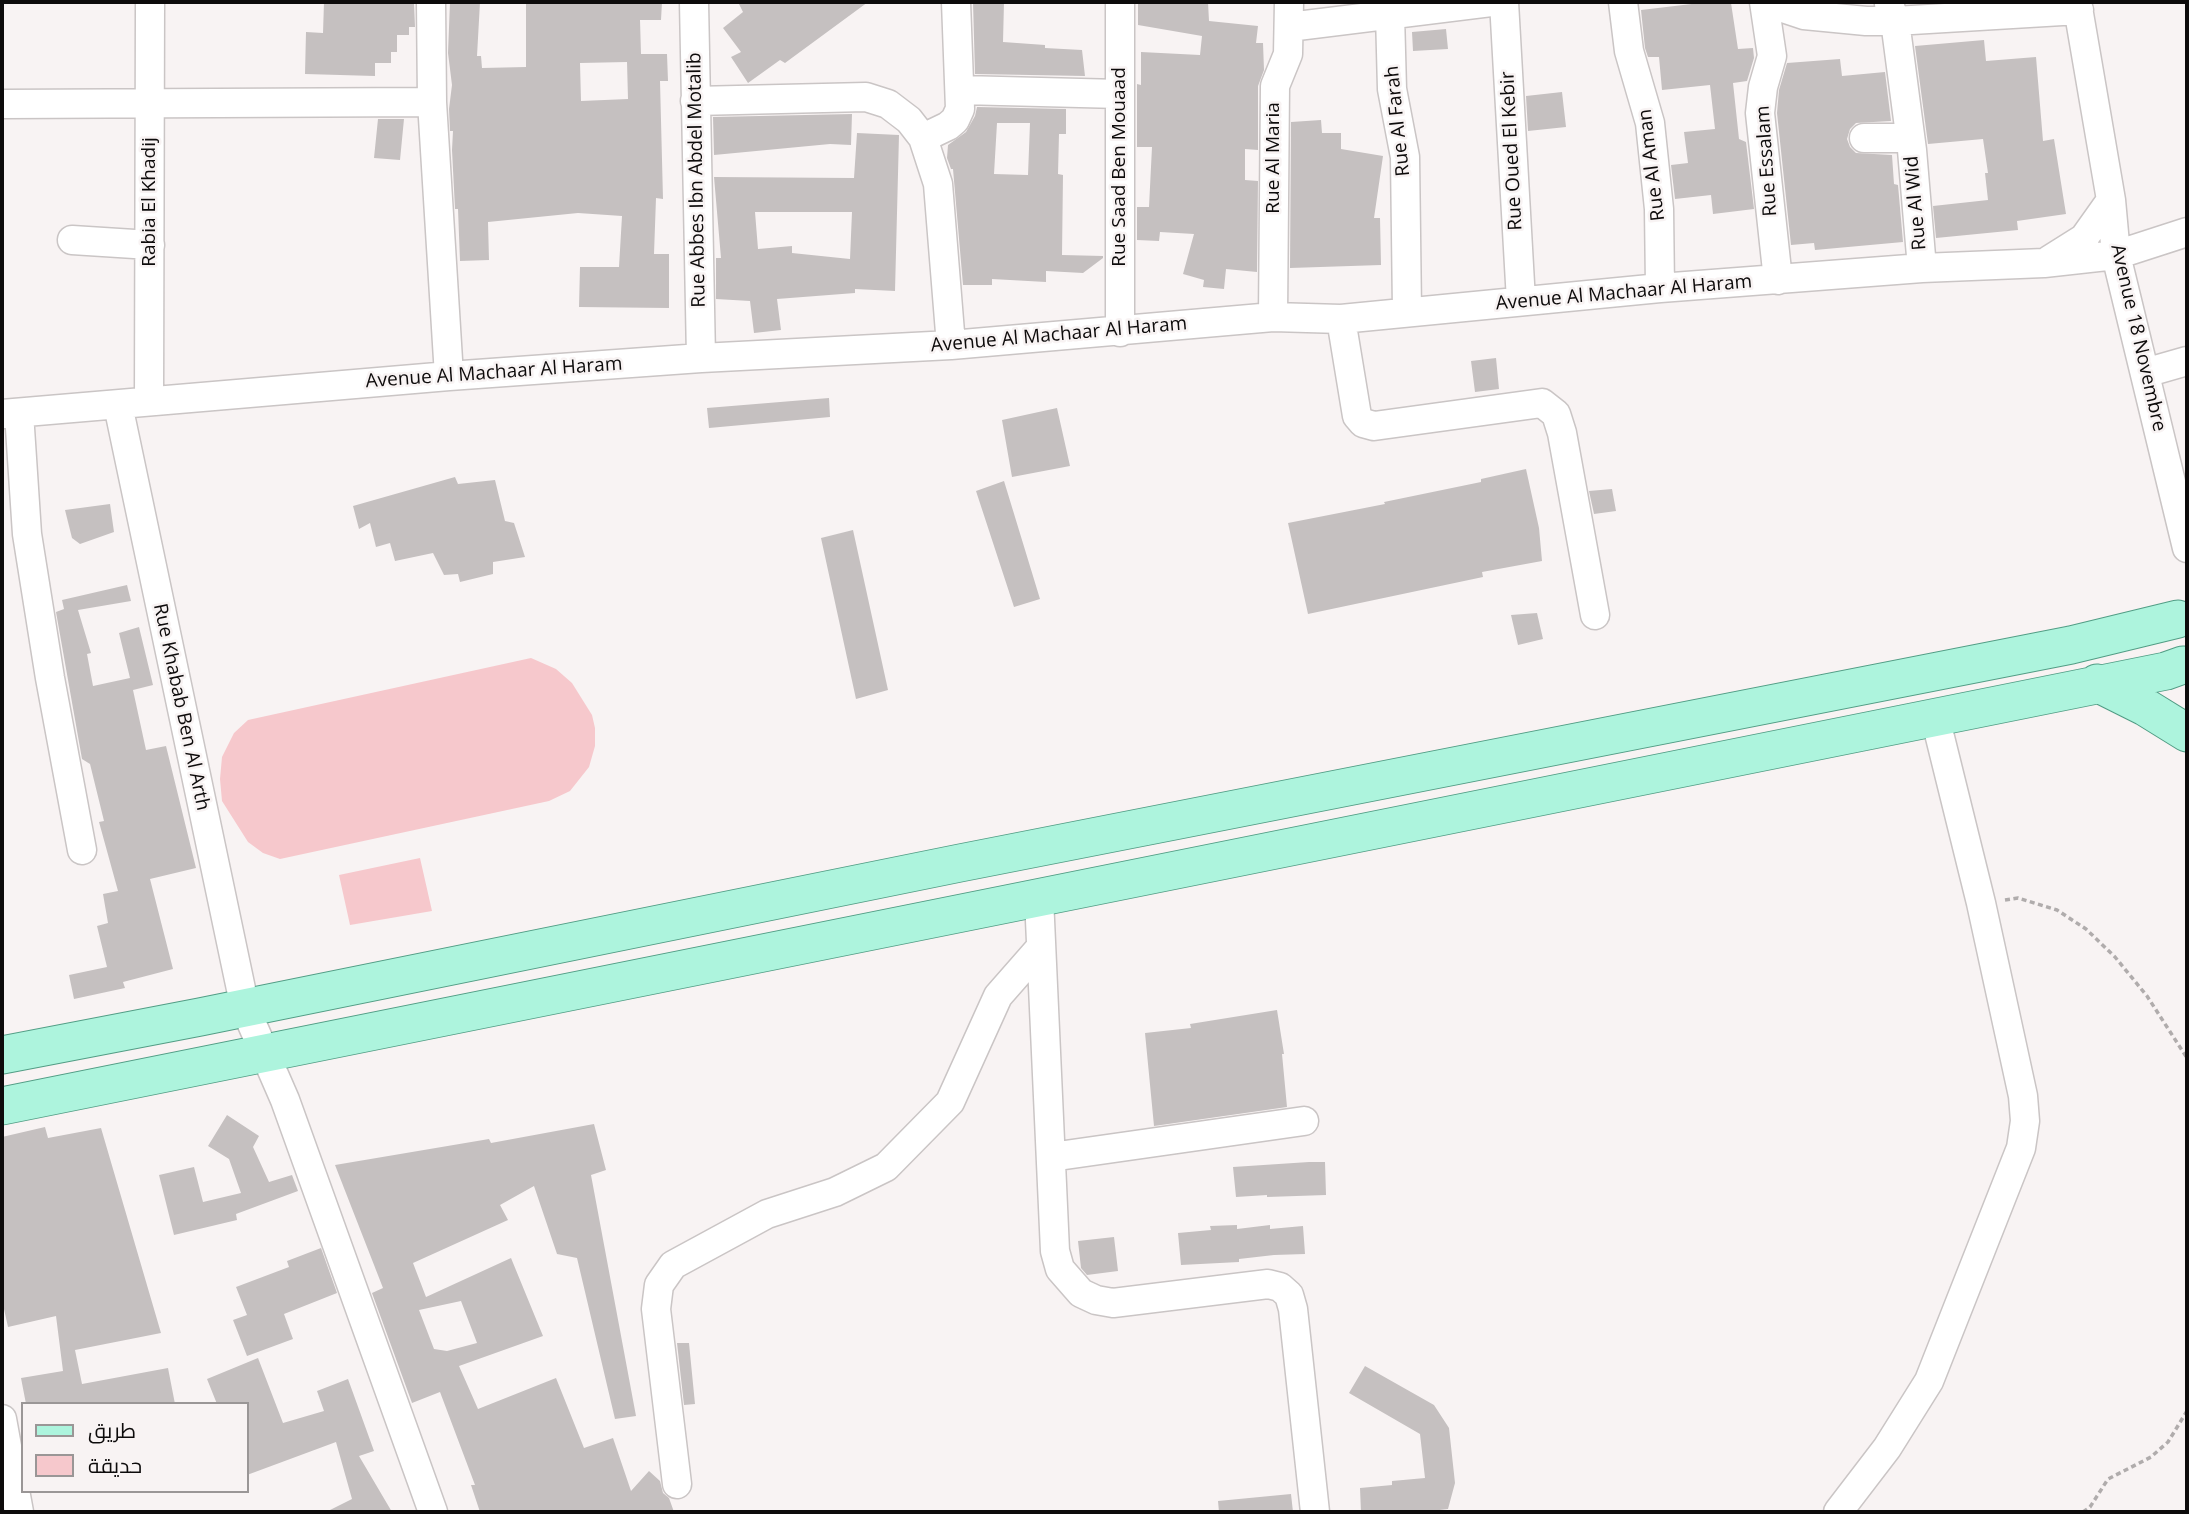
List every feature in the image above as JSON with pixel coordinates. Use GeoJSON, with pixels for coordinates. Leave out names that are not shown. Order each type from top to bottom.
{"type":"FeatureCollection","features":[{"type":"Feature","properties":{"kind":"main road"},"geometry":{"type":"LineString","coordinates":[[2,1055],[951,864],[2058,647],[2183,614]]}},
{"type":"Feature","properties":{"kind":"main road"},"geometry":{"type":"LineString","coordinates":[[2,1106],[2166,671],[2185,666],[2176,655],[2172,643],[2173,630],[2183,614]]}},
{"type":"Feature","properties":{"kind":"main road"},"geometry":{"type":"LineString","coordinates":[[2097,683],[2145,707],[2187,733]]}},
{"type":"Feature","properties":{"kind":"street","name":"Rabia El Khadij"},"geometry":{"type":"LineString","coordinates":[[149,401],[150,2]]}},
{"type":"Feature","properties":{"kind":"street"},"geometry":{"type":"LineString","coordinates":[[430,2],[432,102],[449,376]]}},
{"type":"Feature","properties":{"kind":"street","name":"Rue Abbes Ibn Abdel Motalib"},"geometry":{"type":"LineString","coordinates":[[694,2],[701,358]]}},
{"type":"Feature","properties":{"kind":"street"},"geometry":{"type":"LineString","coordinates":[[923,138],[948,126],[955,120],[960,109],[956,2]]}},
{"type":"Feature","properties":{"kind":"street","name":"Rue Saad Ben Mouaad"},"geometry":{"type":"LineString","coordinates":[[1120,2],[1120,332]]}},
{"type":"Feature","properties":{"kind":"street"},"geometry":{"type":"LineString","coordinates":[[1289,14],[1390,14],[1491,2]]}},
{"type":"Feature","properties":{"kind":"street","name":"Rue Oued El Kebir"},"geometry":{"type":"LineString","coordinates":[[1504,2],[1521,301]]}},
{"type":"Feature","properties":{"kind":"street","name":"Rue Al Aman"},"geometry":{"type":"LineString","coordinates":[[1623,2],[1629,51],[1650,123],[1659,209],[1660,288]]}},
{"type":"Feature","properties":{"kind":"street"},"geometry":{"type":"LineString","coordinates":[[1765,2],[1804,15],[2078,6]]}},
{"type":"Feature","properties":{"kind":"street","name":"Rue Essalam"},"geometry":{"type":"LineString","coordinates":[[1765,2],[1772,56],[1763,87],[1760,113],[1779,280]]}},
{"type":"Feature","properties":{"kind":"street","name":"Avenue 18 Novembre"},"geometry":{"type":"LineString","coordinates":[[2078,6],[2111,200],[2116,255],[2187,542]]}},
{"type":"Feature","properties":{"kind":"street","name":"Rue Al Wid"},"geometry":{"type":"LineString","coordinates":[[1892,11],[1909,138],[1922,268]]}},
{"type":"Feature","properties":{"kind":"street","name":"Rue Al Maria"},"geometry":{"type":"LineString","coordinates":[[1273,317],[1275,86],[1288,54],[1289,14]]}},
{"type":"Feature","properties":{"kind":"street","name":"Rue Al Farah"},"geometry":{"type":"LineString","coordinates":[[1390,14],[1392,89],[1405,157],[1408,311]]}},
{"type":"Feature","properties":{"kind":"street"},"geometry":{"type":"LineString","coordinates":[[961,90],[1120,94]]}},
{"type":"Feature","properties":{"kind":"street"},"geometry":{"type":"LineString","coordinates":[[695,101],[866,97],[888,104],[909,120],[923,138],[938,184],[951,345]]}},
{"type":"Feature","properties":{"kind":"street"},"geometry":{"type":"LineString","coordinates":[[2,104],[432,102]]}},
{"type":"Feature","properties":{"kind":"street","name":"Rue Al Wid"},"geometry":{"type":"LineString","coordinates":[[1864,138],[1909,138]]}},
{"type":"Feature","properties":{"kind":"street"},"geometry":{"type":"LineString","coordinates":[[2044,263],[2084,238],[2111,200]]}},
{"type":"Feature","properties":{"kind":"street","name":"Avenue Al Machaar Al Haram"},"geometry":{"type":"LineString","coordinates":[[10,413],[449,376],[701,358],[951,345],[1273,317],[1341,319],[1660,288],[1922,268],[2044,263],[2116,255],[2187,232]]}},
{"type":"Feature","properties":{"kind":"street"},"geometry":{"type":"LineString","coordinates":[[72,240],[150,245]]}},
{"type":"Feature","properties":{"kind":"street"},"geometry":{"type":"LineString","coordinates":[[1341,319],[1357,416],[1363,423],[1374,426],[1533,403],[1542,403],[1556,414],[1562,433],[1595,615]]}},
{"type":"Feature","properties":{"kind":"street"},"geometry":{"type":"LineString","coordinates":[[2145,373],[2187,361]]}},
{"type":"Feature","properties":{"kind":"street","name":"Rue Khabab Ben Al Arth"},"geometry":{"type":"LineString","coordinates":[[118,405],[245,1008],[285,1100],[433,1512]]}},
{"type":"Feature","properties":{"kind":"street"},"geometry":{"type":"LineString","coordinates":[[10,413],[50,678],[82,850]]}},
{"type":"Feature","properties":{"kind":"street"},"geometry":{"type":"LineString","coordinates":[[1838,1512],[1887,1448],[1929,1381],[2021,1149],[2025,1121],[2023,1096],[1981,903],[1934,717]]}},
{"type":"Feature","properties":{"kind":"street"},"geometry":{"type":"LineString","coordinates":[[1039,898],[1055,1251],[1060,1269],[1081,1293],[1096,1300],[1113,1303],[1268,1284],[1280,1287],[1289,1295],[1293,1309],[1315,1512]]}},
{"type":"Feature","properties":{"kind":"street"},"geometry":{"type":"LineString","coordinates":[[677,1484],[656,1309],[659,1285],[673,1265],[766,1214],[835,1192],[886,1167],[950,1102],[998,996],[1041,947]]}},
{"type":"Feature","properties":{"kind":"street"},"geometry":{"type":"LineString","coordinates":[[1051,1157],[1304,1121]]}},
{"type":"Feature","properties":{"kind":"street"},"geometry":{"type":"LineString","coordinates":[[2,1419],[19,1512]]}},
{"type":"Feature","properties":{"kind":"path"},"geometry":{"type":"LineString","coordinates":[[1981,903],[2018,898],[2057,910],[2086,929],[2115,957],[2147,996],[2187,1058]]}},
{"type":"Feature","properties":{"kind":"path"},"geometry":{"type":"LineString","coordinates":[[2083,1512],[2090,1507],[2108,1479],[2151,1457],[2168,1442],[2187,1411]]}},
{"type":"Feature","properties":{"kind":"green space"},"geometry":{"type":"Polygon","coordinates":[[[531,658],[556,669],[572,683],[592,715],[595,728],[595,746],[589,767],[570,791],[549,801],[280,859],[263,853],[248,842],[222,801],[222,757],[234,733],[248,720],[531,658]]]}},
{"type":"Feature","properties":{"kind":"green space"},"geometry":{"type":"Polygon","coordinates":[[[420,858],[432,911],[350,925],[339,875],[420,858]]]}},
{"type":"Feature","properties":{"kind":"building"},"geometry":{"type":"Polygon","coordinates":[[[324,2],[414,3],[415,27],[409,27],[409,35],[397,35],[397,52],[391,52],[391,63],[375,63],[375,76],[305,74],[306,32],[323,33],[324,2]]]}},
{"type":"Feature","properties":{"kind":"building"},"geometry":{"type":"Polygon","coordinates":[[[450,2],[480,2],[477,56],[481,56],[482,68],[526,67],[526,2],[662,2],[661,20],[640,20],[641,54],[667,54],[668,81],[660,81],[663,199],[656,198],[654,254],[669,254],[669,308],[579,307],[580,267],[619,267],[622,216],[578,213],[488,222],[489,260],[460,261],[458,209],[455,209],[453,131],[450,131],[452,85],[448,53],[450,2]],[[627,62],[580,63],[581,101],[628,99],[627,62]]]}},
{"type":"Feature","properties":{"kind":"building"},"geometry":{"type":"Polygon","coordinates":[[[738,2],[868,2],[785,63],[780,60],[748,83],[731,57],[741,52],[723,28],[743,12],[738,2]]]}},
{"type":"Feature","properties":{"kind":"building"},"geometry":{"type":"Polygon","coordinates":[[[973,2],[1004,2],[1003,42],[1082,50],[1085,76],[975,74],[973,2]]]}},
{"type":"Feature","properties":{"kind":"building"},"geometry":{"type":"Polygon","coordinates":[[[1138,2],[1208,2],[1209,21],[1258,26],[1256,43],[1263,43],[1264,70],[1258,86],[1258,150],[1245,149],[1245,180],[1258,181],[1257,272],[1226,269],[1224,289],[1203,287],[1204,280],[1183,274],[1194,234],[1160,232],[1159,241],[1137,240],[1137,207],[1149,207],[1152,147],[1137,147],[1137,84],[1141,85],[1141,52],[1200,55],[1202,36],[1138,25],[1138,2]]]}},
{"type":"Feature","properties":{"kind":"building"},"geometry":{"type":"Polygon","coordinates":[[[1700,3],[1731,3],[1738,49],[1753,48],[1754,58],[1747,81],[1733,83],[1739,139],[1746,142],[1754,209],[1713,214],[1711,195],[1675,199],[1671,165],[1688,163],[1684,132],[1715,129],[1710,85],[1662,90],[1659,57],[1648,57],[1645,48],[1641,10],[1700,3]]]}},
{"type":"Feature","properties":{"kind":"building"},"geometry":{"type":"Polygon","coordinates":[[[1446,29],[1448,49],[1413,51],[1412,32],[1446,29]]]}},
{"type":"Feature","properties":{"kind":"building"},"geometry":{"type":"Polygon","coordinates":[[[1984,40],[1986,61],[2036,57],[2043,141],[2054,139],[2066,214],[2017,221],[2018,230],[1936,238],[1933,206],[1988,200],[1985,173],[1988,173],[1983,139],[1928,144],[1915,46],[1984,40]]]}},
{"type":"Feature","properties":{"kind":"building"},"geometry":{"type":"Polygon","coordinates":[[[1840,59],[1842,76],[1885,72],[1891,121],[1856,123],[1850,129],[1847,139],[1856,153],[1892,155],[1894,184],[1898,185],[1903,242],[1815,250],[1814,243],[1791,245],[1777,113],[1779,90],[1787,63],[1840,59]]]}},
{"type":"Feature","properties":{"kind":"building"},"geometry":{"type":"Polygon","coordinates":[[[1562,92],[1566,127],[1528,131],[1526,96],[1562,92]]]}},
{"type":"Feature","properties":{"kind":"building"},"geometry":{"type":"Polygon","coordinates":[[[977,107],[1066,109],[1066,134],[1059,134],[1058,174],[1063,175],[1062,255],[1103,258],[1083,273],[1046,271],[1046,282],[992,279],[992,285],[963,285],[953,169],[947,158],[948,145],[966,132],[977,107]],[[997,123],[994,174],[1028,175],[1030,123],[997,123]]]}},
{"type":"Feature","properties":{"kind":"building"},"geometry":{"type":"Polygon","coordinates":[[[852,114],[851,145],[830,144],[714,155],[713,117],[852,114]]]}},
{"type":"Feature","properties":{"kind":"building"},"geometry":{"type":"Polygon","coordinates":[[[378,119],[404,119],[400,160],[374,158],[378,119]]]}},
{"type":"Feature","properties":{"kind":"building"},"geometry":{"type":"Polygon","coordinates":[[[1321,120],[1322,133],[1341,133],[1341,149],[1383,156],[1374,218],[1380,218],[1381,265],[1290,268],[1291,122],[1321,120]]]}},
{"type":"Feature","properties":{"kind":"building"},"geometry":{"type":"Polygon","coordinates":[[[857,133],[899,135],[895,291],[855,289],[855,293],[777,299],[781,330],[754,333],[750,301],[716,299],[716,258],[721,258],[714,177],[854,178],[857,133]],[[755,212],[758,249],[792,246],[792,253],[850,259],[852,212],[755,212]]]}},
{"type":"Feature","properties":{"kind":"building"},"geometry":{"type":"Polygon","coordinates":[[[1496,358],[1499,389],[1475,392],[1471,361],[1496,358]]]}},
{"type":"Feature","properties":{"kind":"building"},"geometry":{"type":"Polygon","coordinates":[[[829,398],[830,417],[709,428],[707,408],[829,398]]]}},
{"type":"Feature","properties":{"kind":"building"},"geometry":{"type":"Polygon","coordinates":[[[1057,408],[1070,466],[1012,477],[1002,420],[1057,408]]]}},
{"type":"Feature","properties":{"kind":"building"},"geometry":{"type":"Polygon","coordinates":[[[1526,469],[1539,528],[1542,561],[1482,572],[1483,577],[1308,614],[1288,523],[1385,504],[1384,502],[1481,482],[1481,479],[1526,469]]]}},
{"type":"Feature","properties":{"kind":"building"},"geometry":{"type":"Polygon","coordinates":[[[455,477],[458,484],[495,480],[505,521],[514,523],[525,557],[493,562],[493,574],[460,582],[458,574],[444,575],[433,553],[395,561],[390,543],[376,547],[370,523],[359,529],[353,506],[455,477]]]}},
{"type":"Feature","properties":{"kind":"building"},"geometry":{"type":"Polygon","coordinates":[[[1004,481],[1040,599],[1014,607],[976,491],[1004,481]]]}},
{"type":"Feature","properties":{"kind":"building"},"geometry":{"type":"Polygon","coordinates":[[[1612,489],[1616,511],[1594,514],[1589,491],[1612,489]]]}},
{"type":"Feature","properties":{"kind":"building"},"geometry":{"type":"Polygon","coordinates":[[[110,504],[114,532],[80,544],[72,538],[65,510],[110,504]]]}},
{"type":"Feature","properties":{"kind":"building"},"geometry":{"type":"Polygon","coordinates":[[[853,530],[888,690],[856,699],[821,538],[853,530]]]}},
{"type":"Feature","properties":{"kind":"building"},"geometry":{"type":"Polygon","coordinates":[[[127,585],[131,601],[78,610],[91,653],[87,654],[93,686],[130,678],[119,633],[139,627],[153,685],[133,690],[146,750],[166,746],[196,868],[150,879],[173,969],[123,982],[125,988],[74,999],[69,975],[107,967],[97,926],[108,923],[103,894],[118,891],[99,822],[104,821],[90,764],[82,759],[56,612],[64,609],[62,600],[127,585]]]}},
{"type":"Feature","properties":{"kind":"building"},"geometry":{"type":"Polygon","coordinates":[[[1537,613],[1543,639],[1518,645],[1511,615],[1537,613]]]}},
{"type":"Feature","properties":{"kind":"building"},"geometry":{"type":"Polygon","coordinates":[[[1277,1010],[1284,1054],[1287,1107],[1154,1126],[1145,1033],[1191,1028],[1190,1024],[1277,1010]]]}},
{"type":"Feature","properties":{"kind":"building"},"geometry":{"type":"Polygon","coordinates":[[[227,1115],[259,1136],[253,1147],[269,1182],[292,1175],[298,1191],[236,1214],[237,1220],[174,1235],[159,1175],[194,1167],[203,1202],[241,1193],[229,1159],[208,1146],[227,1115]]]}},
{"type":"Feature","properties":{"kind":"building"},"geometry":{"type":"Polygon","coordinates":[[[594,1124],[606,1170],[591,1175],[636,1416],[615,1419],[577,1258],[557,1254],[534,1186],[500,1205],[508,1220],[413,1263],[426,1297],[511,1258],[543,1336],[459,1366],[478,1409],[556,1378],[584,1448],[613,1438],[631,1491],[649,1471],[660,1481],[663,1493],[669,1498],[674,1512],[480,1512],[471,1485],[475,1485],[440,1392],[412,1403],[372,1293],[383,1288],[335,1165],[489,1139],[491,1143],[594,1124]],[[461,1301],[419,1310],[434,1349],[447,1351],[477,1343],[461,1301]]]}},
{"type":"Feature","properties":{"kind":"building"},"geometry":{"type":"Polygon","coordinates":[[[45,1127],[48,1138],[101,1128],[161,1333],[75,1350],[82,1384],[168,1368],[175,1402],[26,1402],[21,1378],[63,1371],[56,1316],[8,1327],[2,1300],[2,1137],[45,1127]]]}},
{"type":"Feature","properties":{"kind":"building"},"geometry":{"type":"Polygon","coordinates":[[[1325,1162],[1326,1195],[1236,1197],[1233,1167],[1325,1162]]]}},
{"type":"Feature","properties":{"kind":"building"},"geometry":{"type":"Polygon","coordinates":[[[1237,1225],[1237,1229],[1270,1225],[1270,1229],[1303,1226],[1305,1254],[1239,1259],[1239,1262],[1181,1265],[1178,1233],[1211,1230],[1210,1226],[1237,1225]]]}},
{"type":"Feature","properties":{"kind":"building"},"geometry":{"type":"Polygon","coordinates":[[[1114,1237],[1118,1271],[1087,1275],[1081,1268],[1078,1241],[1114,1237]]]}},
{"type":"Feature","properties":{"kind":"building"},"geometry":{"type":"Polygon","coordinates":[[[321,1248],[337,1293],[284,1314],[293,1339],[247,1356],[233,1320],[247,1315],[236,1287],[289,1267],[287,1261],[321,1248]]]}},
{"type":"Feature","properties":{"kind":"building"},"geometry":{"type":"Polygon","coordinates":[[[677,1343],[689,1343],[695,1404],[684,1405],[677,1343]]]}},
{"type":"Feature","properties":{"kind":"building"},"geometry":{"type":"Polygon","coordinates":[[[258,1358],[283,1423],[324,1411],[317,1391],[348,1379],[374,1451],[359,1456],[392,1512],[326,1512],[352,1499],[336,1442],[248,1475],[248,1402],[216,1402],[207,1379],[258,1358]]]}},
{"type":"Feature","properties":{"kind":"building"},"geometry":{"type":"Polygon","coordinates":[[[1365,1366],[1434,1405],[1449,1428],[1455,1483],[1448,1509],[1423,1512],[1361,1512],[1360,1488],[1425,1478],[1420,1434],[1349,1393],[1365,1366]]]}},
{"type":"Feature","properties":{"kind":"building"},"geometry":{"type":"Polygon","coordinates":[[[1291,1494],[1293,1512],[1219,1512],[1218,1501],[1291,1494]]]}}]}
